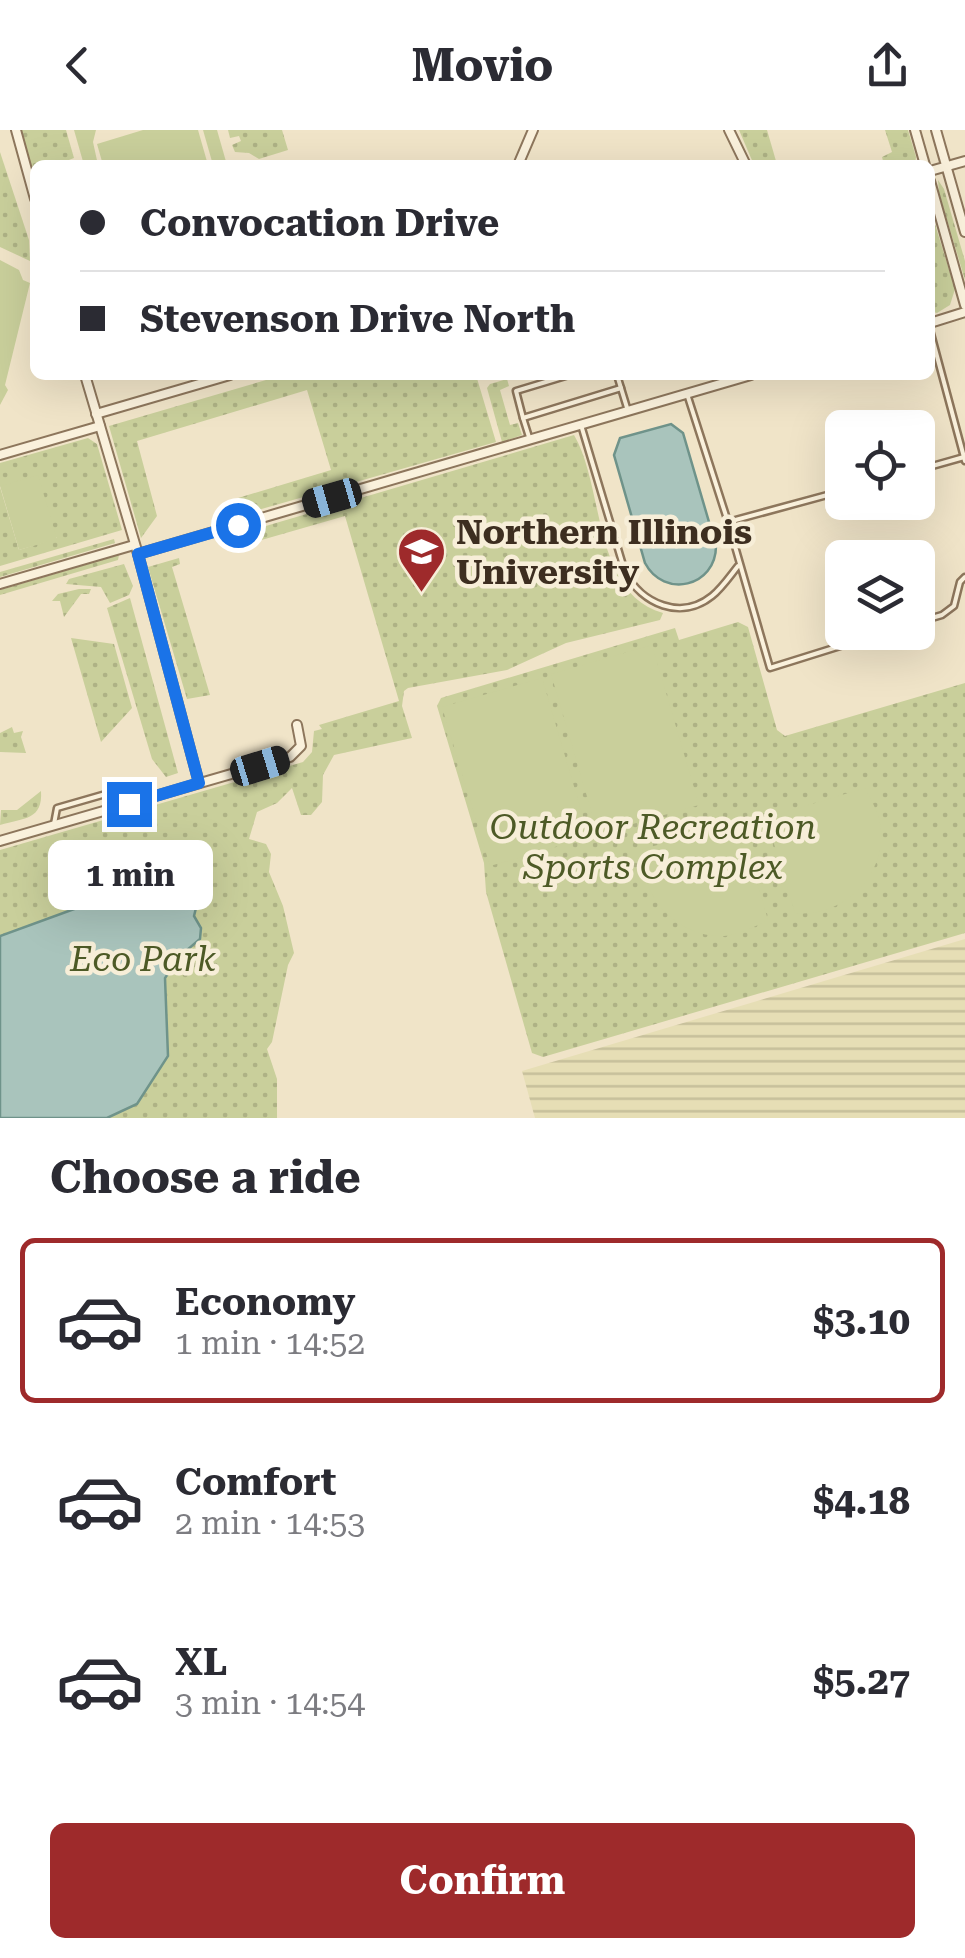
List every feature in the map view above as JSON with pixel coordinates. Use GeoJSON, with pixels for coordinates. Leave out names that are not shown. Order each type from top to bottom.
{"type":"FeatureCollection","features":[{"type":"Feature","properties":{"kind":"street"},"geometry":{"type":"LineString","coordinates":[[16,130],[30,181]]}},
{"type":"Feature","properties":{"kind":"street"},"geometry":{"type":"LineString","coordinates":[[520,160],[533,130]]}},
{"type":"Feature","properties":{"kind":"street"},"geometry":{"type":"LineString","coordinates":[[729,130],[744,160]]}},
{"type":"Feature","properties":{"kind":"street"},"geometry":{"type":"LineString","coordinates":[[915,130],[924,160]]}},
{"type":"Feature","properties":{"kind":"street"},"geometry":{"type":"LineString","coordinates":[[936,130],[965,232]]}},
{"type":"Feature","properties":{"kind":"street"},"geometry":{"type":"LineString","coordinates":[[935,169],[965,160]]}},
{"type":"Feature","properties":{"kind":"street"},"geometry":{"type":"LineString","coordinates":[[935,199],[965,309],[935,324]]}},
{"type":"Feature","properties":{"kind":"street"},"geometry":{"type":"LineString","coordinates":[[86,380],[199,783]]}},
{"type":"Feature","properties":{"kind":"street"},"geometry":{"type":"LineString","coordinates":[[96,414],[213,380]]}},
{"type":"Feature","properties":{"kind":"street"},"geometry":{"type":"LineString","coordinates":[[0,584],[530,440],[734,380]]}},
{"type":"Feature","properties":{"kind":"street"},"geometry":{"type":"LineString","coordinates":[[0,455],[100,426]]}},
{"type":"Feature","properties":{"kind":"street"},"geometry":{"type":"LineString","coordinates":[[0,841],[290,756],[301,746],[297,725]]}},
{"type":"Feature","properties":{"kind":"lane"},"geometry":{"type":"LineString","coordinates":[[935,346],[964,459],[935,466]]}},
{"type":"Feature","properties":{"kind":"lane"},"geometry":{"type":"LineString","coordinates":[[530,440],[516,391],[552,380]]}},
{"type":"Feature","properties":{"kind":"lane"},"geometry":{"type":"LineString","coordinates":[[619,380],[628,411]]}},
{"type":"Feature","properties":{"kind":"lane"},"geometry":{"type":"LineString","coordinates":[[523,418],[621,388]]}},
{"type":"Feature","properties":{"kind":"lane"},"geometry":{"type":"LineString","coordinates":[[688,394],[770,668],[828,650]]}},
{"type":"Feature","properties":{"kind":"lane"},"geometry":{"type":"LineString","coordinates":[[581,425],[625,572],[640,594],[658,605],[688,607],[712,596],[738,566]]}},
{"type":"Feature","properties":{"kind":"lane"},"geometry":{"type":"LineString","coordinates":[[728,522],[825,496]]}},
{"type":"Feature","properties":{"kind":"lane"},"geometry":{"type":"LineString","coordinates":[[935,617],[954,606],[965,577]]}},
{"type":"Feature","properties":{"kind":"lane"},"geometry":{"type":"LineString","coordinates":[[54,825],[58,808],[116,791],[129,804]]}},
{"type":"Feature","properties":{"kind":"shaded area"},"geometry":{"type":"Polygon","coordinates":[[[965,939],[965,1118],[535,1118],[522,1071],[965,939]]]}},
{"type":"Feature","properties":{"kind":"green space"},"geometry":{"type":"Polygon","coordinates":[[[21,130],[66,130],[74,158],[30,161],[21,130]]]}},
{"type":"Feature","properties":{"kind":"green space"},"geometry":{"type":"Polygon","coordinates":[[[74,130],[96,130],[93,142],[97,160],[83,160],[74,130]]]}},
{"type":"Feature","properties":{"kind":"green space"},"geometry":{"type":"Polygon","coordinates":[[[143,130],[198,130],[207,160],[102,160],[97,144],[143,130]]]}},
{"type":"Feature","properties":{"kind":"green space"},"geometry":{"type":"Polygon","coordinates":[[[203,130],[217,130],[226,160],[212,160],[203,130]]]}},
{"type":"Feature","properties":{"kind":"green space"},"geometry":{"type":"Polygon","coordinates":[[[228,130],[282,130],[288,150],[259,159],[235,152],[232,145],[241,141],[239,136],[230,138],[228,130]]]}},
{"type":"Feature","properties":{"kind":"green space"},"geometry":{"type":"Polygon","coordinates":[[[739,130],[767,130],[776,160],[752,160],[739,130]]]}},
{"type":"Feature","properties":{"kind":"green space"},"geometry":{"type":"Polygon","coordinates":[[[885,130],[908,130],[916,160],[883,160],[892,152],[885,130]]]}},
{"type":"Feature","properties":{"kind":"green space"},"geometry":{"type":"Polygon","coordinates":[[[0,152],[29,240],[30,261],[0,247],[0,152]]]}},
{"type":"Feature","properties":{"kind":"green space"},"geometry":{"type":"Polygon","coordinates":[[[938,180],[965,261],[965,280],[939,193],[938,180]]]}},
{"type":"Feature","properties":{"kind":"green space"},"geometry":{"type":"Polygon","coordinates":[[[935,224],[955,289],[950,305],[937,313],[935,224]]]}},
{"type":"Feature","properties":{"kind":"green space"},"geometry":{"type":"Polygon","coordinates":[[[0,260],[19,270],[23,280],[30,283],[5,385],[8,390],[0,405],[0,260]]]}},
{"type":"Feature","properties":{"kind":"green space"},"geometry":{"type":"Polygon","coordinates":[[[266,380],[477,380],[496,442],[244,514],[238,498],[331,470],[307,390],[137,441],[157,516],[141,538],[109,426],[266,380]]]}},
{"type":"Feature","properties":{"kind":"green space"},"geometry":{"type":"Polygon","coordinates":[[[507,380],[509,386],[500,390],[510,425],[518,423],[522,435],[502,442],[487,388],[507,380]]]}},
{"type":"Feature","properties":{"kind":"green space","name":"Eco Park"},"geometry":{"type":"Polygon","coordinates":[[[574,435],[584,457],[612,562],[640,602],[663,613],[660,620],[566,643],[507,670],[408,688],[402,706],[412,738],[334,755],[323,775],[322,802],[311,815],[301,815],[292,788],[277,803],[257,812],[249,839],[266,844],[271,854],[269,872],[283,906],[294,953],[267,1049],[277,1079],[277,1118],[0,1118],[0,850],[303,762],[312,752],[314,731],[322,729],[319,725],[399,701],[345,516],[258,541],[252,539],[249,531],[574,435]]]}},
{"type":"Feature","properties":{"kind":"green space"},"geometry":{"type":"Polygon","coordinates":[[[88,438],[97,444],[122,530],[0,566],[0,487],[19,550],[57,538],[0,486],[0,463],[88,438]]]}},
{"type":"Feature","properties":{"kind":"green space"},"geometry":{"type":"Polygon","coordinates":[[[38,475],[57,539],[19,550],[0,486],[38,475]]]}},
{"type":"Feature","properties":{"kind":"green space"},"geometry":{"type":"Polygon","coordinates":[[[114,539],[115,543],[0,577],[0,572],[114,539]]]}},
{"type":"Feature","properties":{"kind":"green space"},"geometry":{"type":"Polygon","coordinates":[[[119,555],[118,560],[0,595],[0,590],[119,555]]]}},
{"type":"Feature","properties":{"kind":"green space"},"geometry":{"type":"Polygon","coordinates":[[[179,558],[180,564],[172,567],[210,695],[187,699],[148,567],[179,558]]]}},
{"type":"Feature","properties":{"kind":"green space"},"geometry":{"type":"Polygon","coordinates":[[[124,564],[133,586],[129,595],[110,603],[101,587],[66,584],[69,579],[124,564]]]}},
{"type":"Feature","properties":{"kind":"green space"},"geometry":{"type":"Polygon","coordinates":[[[91,589],[89,594],[81,594],[64,617],[60,601],[52,601],[58,594],[91,589]]]}},
{"type":"Feature","properties":{"kind":"green space"},"geometry":{"type":"Polygon","coordinates":[[[130,598],[178,773],[166,777],[152,759],[107,608],[130,598]]]}},
{"type":"Feature","properties":{"kind":"green space","name":"Outdoor Recreation Sports Complex"},"geometry":{"type":"Polygon","coordinates":[[[738,622],[748,627],[777,730],[785,736],[965,683],[965,933],[543,1057],[532,1053],[486,892],[484,863],[437,706],[441,698],[675,628],[679,640],[738,622]]]}},
{"type":"Feature","properties":{"kind":"green space"},"geometry":{"type":"Polygon","coordinates":[[[71,638],[114,644],[132,708],[101,742],[71,638]]]}},
{"type":"Feature","properties":{"kind":"green space"},"geometry":{"type":"Polygon","coordinates":[[[652,645],[699,805],[598,834],[551,674],[652,645]]]}},
{"type":"Feature","properties":{"kind":"green space"},"geometry":{"type":"Polygon","coordinates":[[[542,678],[589,837],[490,866],[442,707],[542,678]]]}},
{"type":"Feature","properties":{"kind":"green space"},"geometry":{"type":"Polygon","coordinates":[[[12,727],[14,733],[23,731],[26,753],[0,752],[0,733],[12,727]]]}},
{"type":"Feature","properties":{"kind":"green space"},"geometry":{"type":"Polygon","coordinates":[[[865,788],[881,826],[880,849],[867,880],[843,902],[828,909],[795,913],[768,824],[775,815],[865,788]]]}},
{"type":"Feature","properties":{"kind":"green space"},"geometry":{"type":"Polygon","coordinates":[[[41,791],[35,813],[0,825],[1,810],[17,810],[41,791]]]}},
{"type":"Feature","properties":{"kind":"green space"},"geometry":{"type":"Polygon","coordinates":[[[733,824],[742,830],[768,920],[724,936],[691,930],[676,921],[654,897],[643,866],[643,849],[733,824]]]}},
{"type":"Feature","properties":{"kind":"water"},"geometry":{"type":"Polygon","coordinates":[[[671,424],[683,433],[716,546],[708,571],[699,579],[676,584],[664,581],[645,563],[614,455],[620,438],[671,424]]]}},
{"type":"Feature","properties":{"kind":"water"},"geometry":{"type":"Polygon","coordinates":[[[177,872],[184,874],[188,890],[184,899],[196,908],[194,916],[201,928],[200,939],[180,956],[165,978],[168,1056],[137,1104],[107,1118],[0,1118],[0,936],[125,887],[164,891],[177,872]]]}},
{"type":"Feature","properties":{"kind":"place","name":"Northern Illinois University"},"geometry":{"type":"Point","coordinates":[421,594]}},
{"type":"Feature","properties":{"kind":"route"},"geometry":{"type":"LineString","coordinates":[[129,804],[199,783],[138,554],[238,525]]}}]}
